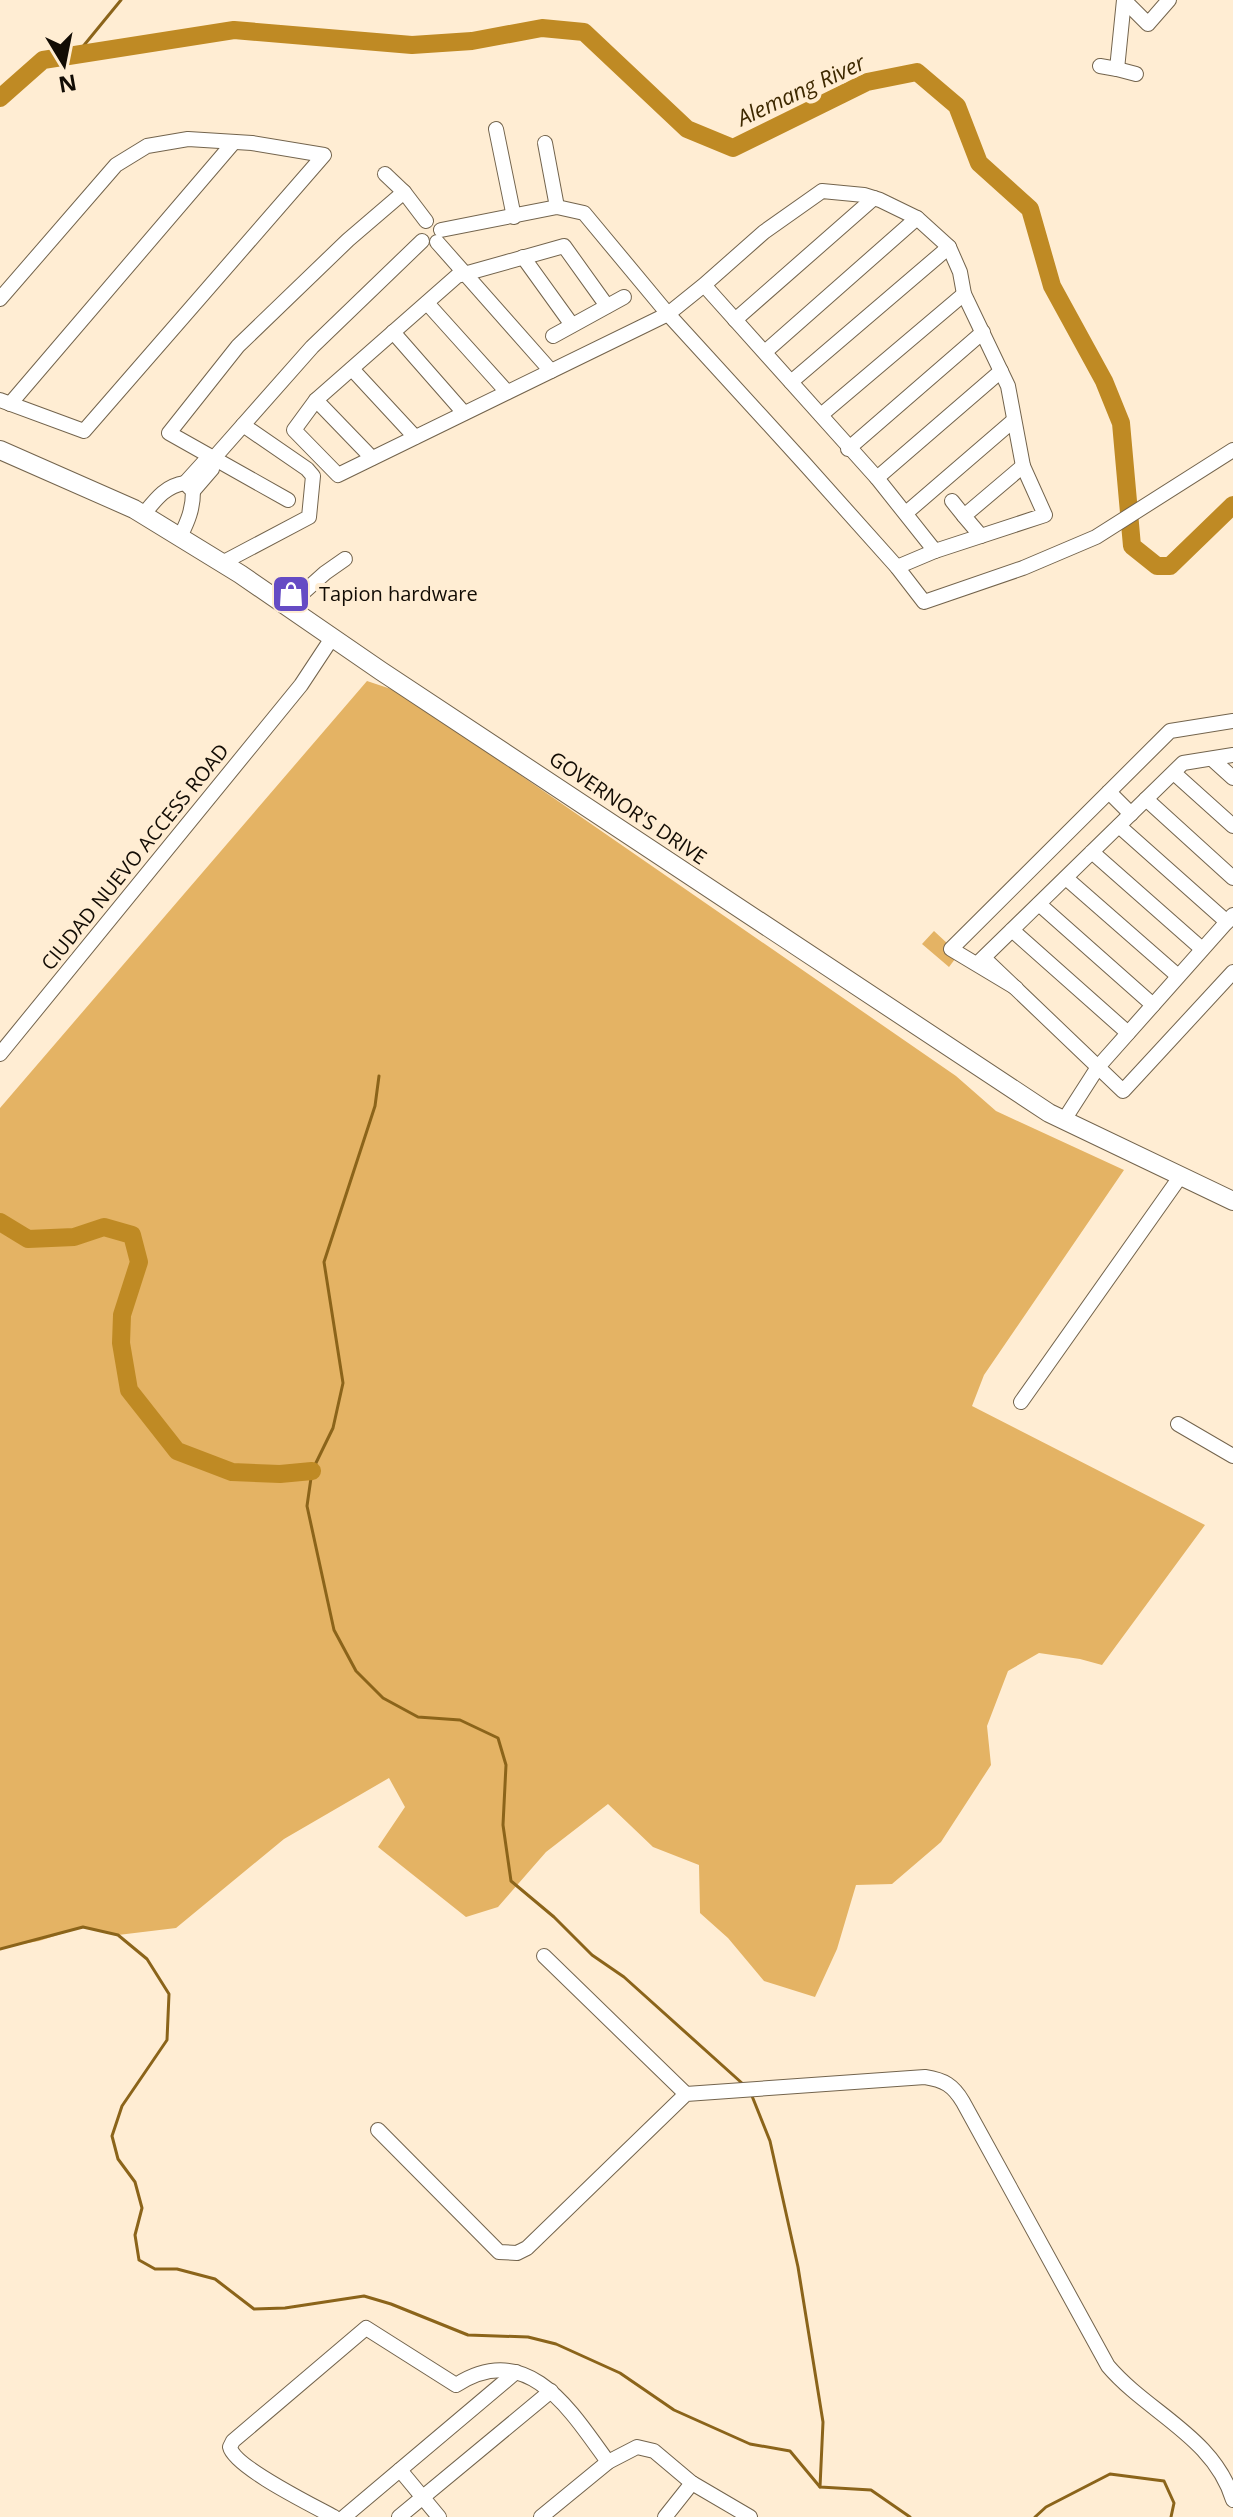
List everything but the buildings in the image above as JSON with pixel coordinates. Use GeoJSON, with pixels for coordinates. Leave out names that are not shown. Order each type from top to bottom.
{"type":"FeatureCollection","features":[{"type":"Feature","properties":{"kind":"main road","name":"GOVERNOR'S DRIVE"},"geometry":{"type":"LineString","coordinates":[[0,450],[57,473],[143,515],[222,563],[1004,1085],[1064,1120],[1233,1201]]}},
{"type":"Feature","properties":{"kind":"street"},"geometry":{"type":"LineString","coordinates":[[1117,69],[1124,0],[1148,24],[1169,0]]}},
{"type":"Feature","properties":{"kind":"street"},"geometry":{"type":"LineString","coordinates":[[1100,66],[1136,74]]}},
{"type":"Feature","properties":{"kind":"street"},"geometry":{"type":"LineString","coordinates":[[496,129],[514,217]]}},
{"type":"Feature","properties":{"kind":"street"},"geometry":{"type":"LineString","coordinates":[[0,299],[116,165],[147,146],[188,139],[234,142],[324,155],[84,431],[5,402],[234,142]]}},
{"type":"Feature","properties":{"kind":"street"},"geometry":{"type":"LineString","coordinates":[[545,143],[557,207]]}},
{"type":"Feature","properties":{"kind":"street"},"geometry":{"type":"LineString","coordinates":[[385,174],[404,192],[426,221],[434,222],[439,236],[465,274],[551,371]]}},
{"type":"Feature","properties":{"kind":"street"},"geometry":{"type":"LineString","coordinates":[[607,306],[564,246],[457,276],[316,400],[294,430],[338,475],[668,314],[764,232],[822,191],[874,198],[917,218],[949,247],[960,272],[964,294],[1008,386],[1023,466],[1045,515],[935,551],[897,567]]}},
{"type":"Feature","properties":{"kind":"street"},"geometry":{"type":"LineString","coordinates":[[288,500],[169,433],[238,346],[348,240],[404,192]]}},
{"type":"Feature","properties":{"kind":"street"},"geometry":{"type":"LineString","coordinates":[[735,320],[874,198]]}},
{"type":"Feature","properties":{"kind":"street"},"geometry":{"type":"LineString","coordinates":[[426,221],[418,230],[422,241],[428,244],[439,236],[557,207],[584,213],[668,314],[897,567],[924,602],[1023,568],[1096,537],[1233,450]]}},
{"type":"Feature","properties":{"kind":"street"},"geometry":{"type":"LineString","coordinates":[[765,352],[917,218]]}},
{"type":"Feature","properties":{"kind":"street"},"geometry":{"type":"LineString","coordinates":[[143,515],[171,485],[189,487],[212,469],[214,458],[312,347],[422,241]]}},
{"type":"Feature","properties":{"kind":"street"},"geometry":{"type":"LineString","coordinates":[[791,382],[949,247]]}},
{"type":"Feature","properties":{"kind":"street"},"geometry":{"type":"LineString","coordinates":[[523,257],[572,325]]}},
{"type":"Feature","properties":{"kind":"street"},"geometry":{"type":"LineString","coordinates":[[704,285],[877,478],[935,551]]}},
{"type":"Feature","properties":{"kind":"street"},"geometry":{"type":"LineString","coordinates":[[821,415],[964,294]]}},
{"type":"Feature","properties":{"kind":"street"},"geometry":{"type":"LineString","coordinates":[[553,336],[624,297]]}},
{"type":"Feature","properties":{"kind":"street"},"geometry":{"type":"LineString","coordinates":[[427,303],[507,392]]}},
{"type":"Feature","properties":{"kind":"street"},"geometry":{"type":"LineString","coordinates":[[393,332],[464,413]]}},
{"type":"Feature","properties":{"kind":"street"},"geometry":{"type":"LineString","coordinates":[[848,449],[983,332]]}},
{"type":"Feature","properties":{"kind":"street"},"geometry":{"type":"LineString","coordinates":[[352,369],[415,437]]}},
{"type":"Feature","properties":{"kind":"street"},"geometry":{"type":"LineString","coordinates":[[877,478],[1001,371]]}},
{"type":"Feature","properties":{"kind":"street"},"geometry":{"type":"LineString","coordinates":[[316,400],[372,458]]}},
{"type":"Feature","properties":{"kind":"street"},"geometry":{"type":"LineString","coordinates":[[906,513],[1014,420]]}},
{"type":"Feature","properties":{"kind":"street"},"geometry":{"type":"LineString","coordinates":[[222,563],[309,517],[313,476],[243,425]]}},
{"type":"Feature","properties":{"kind":"street"},"geometry":{"type":"LineString","coordinates":[[964,516],[1023,466]]}},
{"type":"Feature","properties":{"kind":"street"},"geometry":{"type":"LineString","coordinates":[[180,537],[190,517],[189,487]]}},
{"type":"Feature","properties":{"kind":"street"},"geometry":{"type":"LineString","coordinates":[[952,501],[981,536]]}},
{"type":"Feature","properties":{"kind":"street"},"geometry":{"type":"LineString","coordinates":[[287,607],[345,559]]}},
{"type":"Feature","properties":{"kind":"street","name":"CIUDAD NUEVO ACCESS ROAD"},"geometry":{"type":"LineString","coordinates":[[0,1054],[337,641]]}},
{"type":"Feature","properties":{"kind":"street"},"geometry":{"type":"LineString","coordinates":[[1233,721],[1170,731],[951,949],[980,961],[1016,988],[1123,1091],[1233,972]]}},
{"type":"Feature","properties":{"kind":"street"},"geometry":{"type":"LineString","coordinates":[[980,961],[1183,763],[1233,755]]}},
{"type":"Feature","properties":{"kind":"street"},"geometry":{"type":"LineString","coordinates":[[1212,759],[1233,778]]}},
{"type":"Feature","properties":{"kind":"street"},"geometry":{"type":"LineString","coordinates":[[1174,773],[1233,826]]}},
{"type":"Feature","properties":{"kind":"street"},"geometry":{"type":"LineString","coordinates":[[1109,792],[1131,814]]}},
{"type":"Feature","properties":{"kind":"street"},"geometry":{"type":"LineString","coordinates":[[1146,799],[1233,878]]}},
{"type":"Feature","properties":{"kind":"street"},"geometry":{"type":"LineString","coordinates":[[1064,1120],[1098,1067],[1230,918],[1119,826]]}},
{"type":"Feature","properties":{"kind":"street"},"geometry":{"type":"LineString","coordinates":[[1092,852],[1202,949]]}},
{"type":"Feature","properties":{"kind":"street"},"geometry":{"type":"LineString","coordinates":[[1066,878],[1178,976]]}},
{"type":"Feature","properties":{"kind":"street"},"geometry":{"type":"LineString","coordinates":[[1039,904],[1153,1005]]}},
{"type":"Feature","properties":{"kind":"street"},"geometry":{"type":"LineString","coordinates":[[1012,930],[1128,1033]]}},
{"type":"Feature","properties":{"kind":"street"},"geometry":{"type":"LineString","coordinates":[[1021,1402],[1180,1177]]}},
{"type":"Feature","properties":{"kind":"street"},"geometry":{"type":"LineString","coordinates":[[1178,1424],[1233,1456]]}},
{"type":"Feature","properties":{"kind":"street"},"geometry":{"type":"LineString","coordinates":[[544,1956],[686,2094]]}},
{"type":"Feature","properties":{"kind":"street"},"geometry":{"type":"LineString","coordinates":[[378,2130],[499,2252],[517,2253],[527,2248],[686,2094],[925,2077],[942,2080],[955,2088],[1108,2366],[1125,2386],[1190,2436],[1208,2454],[1221,2471],[1233,2500]]}},
{"type":"Feature","properties":{"kind":"street"},"geometry":{"type":"LineString","coordinates":[[334,2517],[236,2459],[230,2447],[233,2441],[363,2329],[369,2328],[456,2385],[489,2371],[516,2372],[533,2378],[572,2412],[608,2462]]}},
{"type":"Feature","properties":{"kind":"street"},"geometry":{"type":"LineString","coordinates":[[344,2517],[516,2372]]}},
{"type":"Feature","properties":{"kind":"street"},"geometry":{"type":"LineString","coordinates":[[399,2517],[551,2391]]}},
{"type":"Feature","properties":{"kind":"street"},"geometry":{"type":"LineString","coordinates":[[541,2517],[608,2462],[629,2449],[646,2448],[654,2451],[692,2483],[750,2517]]}},
{"type":"Feature","properties":{"kind":"street"},"geometry":{"type":"LineString","coordinates":[[400,2470],[439,2517]]}},
{"type":"Feature","properties":{"kind":"street"},"geometry":{"type":"LineString","coordinates":[[665,2517],[692,2483]]}},
{"type":"Feature","properties":{"kind":"shaded area"},"geometry":{"type":"Polygon","coordinates":[[[367,681],[400,692],[956,1076],[996,1111],[1124,1170],[984,1375],[972,1406],[1205,1525],[1102,1665],[1039,1653],[1008,1671],[987,1726],[991,1765],[941,1842],[892,1884],[856,1885],[837,1949],[815,1997],[764,1981],[728,1938],[700,1913],[699,1865],[653,1847],[608,1804],[546,1852],[498,1907],[466,1917],[378,1847],[405,1807],[389,1778],[284,1839],[176,1928],[118,1935],[83,1927],[39,1941],[0,1948],[0,1108],[367,681]]]}},
{"type":"Feature","properties":{"kind":"shaded area"},"geometry":{"type":"Polygon","coordinates":[[[934,931],[948,944],[943,950],[955,959],[949,967],[922,944],[934,931]]]}},
{"type":"Feature","properties":{"kind":"waterway"},"geometry":{"type":"LineString","coordinates":[[76,55],[121,0]]}},
{"type":"Feature","properties":{"kind":"waterway","name":"Alemang River"},"geometry":{"type":"LineString","coordinates":[[0,98],[43,60],[234,30],[412,45],[472,41],[542,28],[584,32],[687,129],[733,148],[867,82],[917,72],[957,106],[979,163],[1030,209],[1052,286],[1104,381],[1121,423],[1132,546],[1157,566],[1170,566],[1233,505]]}},
{"type":"Feature","properties":{"kind":"waterway"},"geometry":{"type":"LineString","coordinates":[[379,1076],[375,1106],[324,1262],[343,1383],[333,1428],[312,1471],[307,1506],[334,1630],[356,1671],[383,1698],[418,1717],[460,1720],[498,1738],[506,1765],[503,1825],[511,1881],[743,2084]]}},
{"type":"Feature","properties":{"kind":"waterway"},"geometry":{"type":"LineString","coordinates":[[0,1222],[28,1239],[74,1237],[104,1227],[132,1235],[139,1262],[122,1315],[121,1343],[129,1390],[177,1451],[232,1472],[280,1474],[312,1471]]}},
{"type":"Feature","properties":{"kind":"waterway"},"geometry":{"type":"LineString","coordinates":[[0,1949],[83,1927],[118,1935],[147,1959],[169,1994],[167,2040],[122,2106],[112,2136],[118,2159],[135,2182],[142,2208],[135,2235],[139,2260],[155,2269],[177,2269],[215,2279],[254,2309],[285,2308],[364,2296],[468,2335],[528,2337],[556,2344],[620,2373],[674,2410],[750,2444],[790,2451],[820,2487],[871,2490],[910,2517]]}},
{"type":"Feature","properties":{"kind":"waterway"},"geometry":{"type":"LineString","coordinates":[[752,2096],[770,2141],[798,2267],[823,2422],[820,2487]]}},
{"type":"Feature","properties":{"kind":"waterway"},"geometry":{"type":"LineString","coordinates":[[1035,2517],[1046,2507],[1110,2474],[1164,2481],[1174,2503],[1171,2517]]}},
{"type":"Feature","properties":{"kind":"place","name":"Tapion hardware"},"geometry":{"type":"Point","coordinates":[291,594]}}]}
